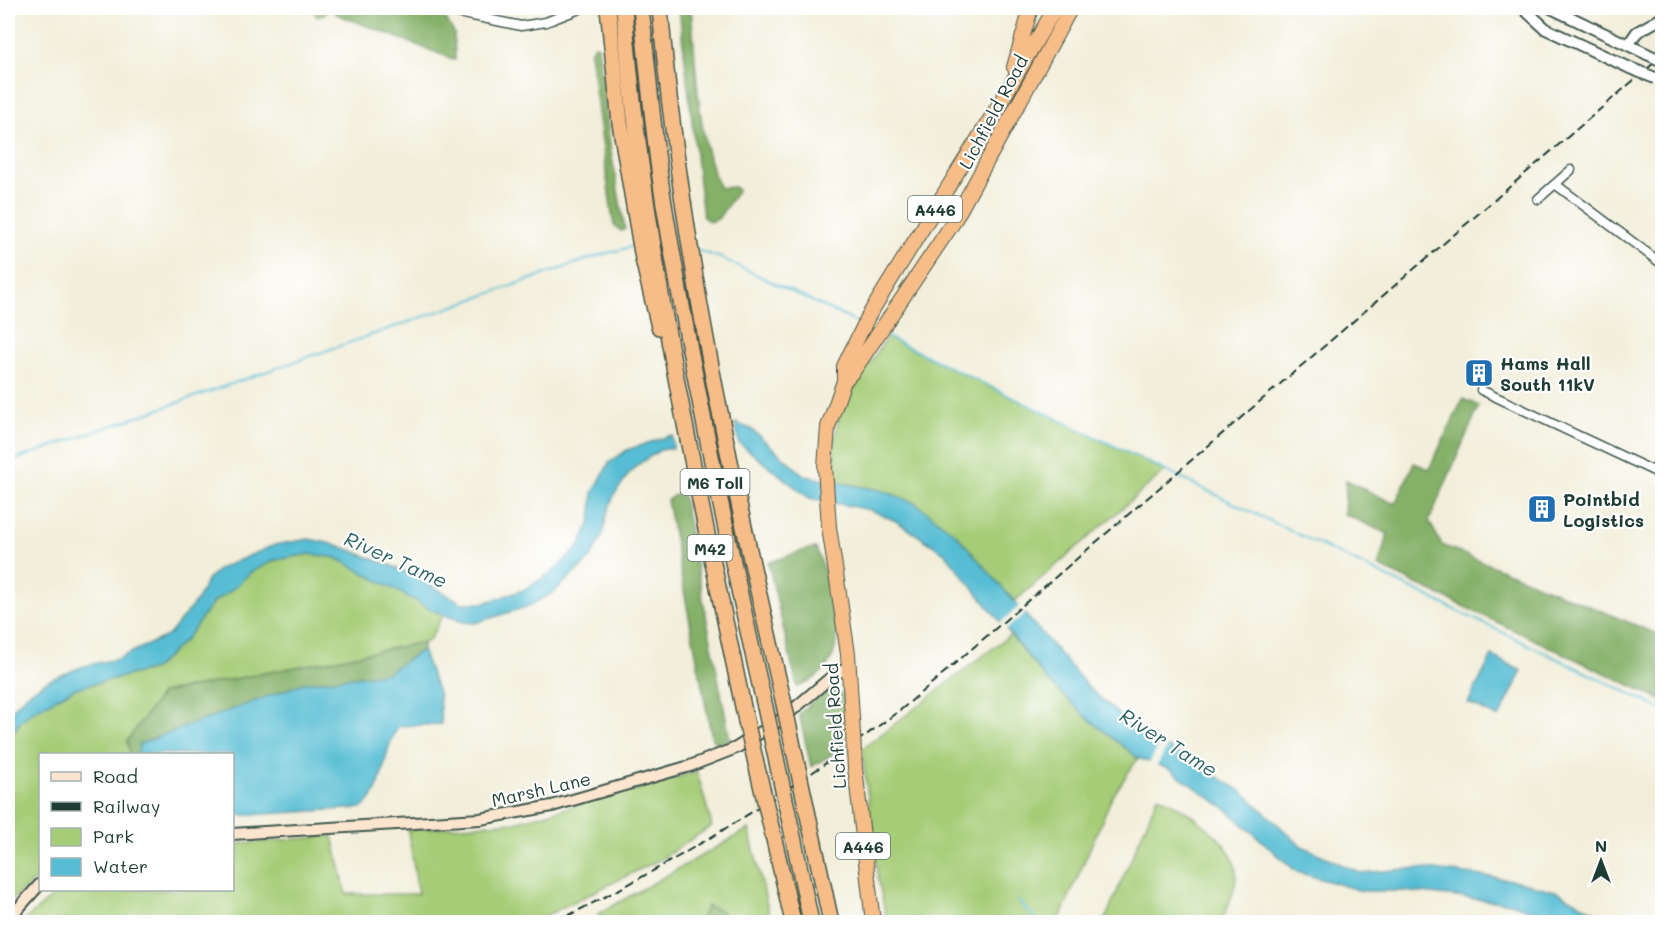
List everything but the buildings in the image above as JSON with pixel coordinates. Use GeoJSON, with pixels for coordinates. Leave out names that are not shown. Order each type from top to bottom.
{"type":"FeatureCollection","features":[{"type":"Feature","properties":{"kind":"highway"},"geometry":{"type":"LineString","coordinates":[[608,8],[620,123],[645,232]]}},
{"type":"Feature","properties":{"kind":"highway"},"geometry":{"type":"LineString","coordinates":[[624,8],[645,232]]}},
{"type":"Feature","properties":{"kind":"highway","name":"M6 Toll"},"geometry":{"type":"LineString","coordinates":[[641,8],[669,231],[703,425],[811,922]]}},
{"type":"Feature","properties":{"kind":"highway","name":"M42"},"geometry":{"type":"LineString","coordinates":[[660,8],[687,233],[720,415],[831,922]]}},
{"type":"Feature","properties":{"kind":"highway"},"geometry":{"type":"LineString","coordinates":[[1002,100],[1019,55],[1031,8]]}},
{"type":"Feature","properties":{"kind":"highway","name":"Lichfield Road"},"geometry":{"type":"LineString","coordinates":[[873,922],[855,768],[849,673],[829,527],[825,467],[828,427],[844,381],[844,366],[858,335],[1002,100],[1055,8]]}},
{"type":"Feature","properties":{"kind":"highway","name":"Lichfield Road"},"geometry":{"type":"LineString","coordinates":[[844,381],[854,370],[953,223],[1071,8]]}},
{"type":"Feature","properties":{"kind":"highway","name":"M42"},"geometry":{"type":"LineString","coordinates":[[645,232],[651,300],[675,375],[746,721],[793,922]]}},
{"type":"Feature","properties":{"kind":"main road","name":"Marsh Lane"},"geometry":{"type":"LineString","coordinates":[[234,834],[480,819],[552,806],[714,758],[782,719],[836,673],[849,673]]}},
{"type":"Feature","properties":{"kind":"main road"},"geometry":{"type":"LineString","coordinates":[[8,920],[39,885]]}},
{"type":"Feature","properties":{"kind":"street"},"geometry":{"type":"LineString","coordinates":[[434,8],[521,26],[546,22],[582,8]]}},
{"type":"Feature","properties":{"kind":"street"},"geometry":{"type":"LineString","coordinates":[[1523,8],[1546,29],[1659,79]]}},
{"type":"Feature","properties":{"kind":"street"},"geometry":{"type":"LineString","coordinates":[[1551,8],[1662,61]]}},
{"type":"Feature","properties":{"kind":"street"},"geometry":{"type":"LineString","coordinates":[[1628,45],[1637,32],[1662,18]]}},
{"type":"Feature","properties":{"kind":"street"},"geometry":{"type":"LineString","coordinates":[[1538,199],[1571,170]]}},
{"type":"Feature","properties":{"kind":"street"},"geometry":{"type":"LineString","coordinates":[[1556,184],[1662,264]]}},
{"type":"Feature","properties":{"kind":"street"},"geometry":{"type":"LineString","coordinates":[[1481,390],[1662,475]]}},
{"type":"Feature","properties":{"kind":"green space"},"geometry":{"type":"Polygon","coordinates":[[[302,8],[416,8],[421,14],[446,19],[454,33],[455,60],[336,14],[333,10],[329,9],[324,15],[317,17],[314,11],[302,8]]]}},
{"type":"Feature","properties":{"kind":"green space"},"geometry":{"type":"Polygon","coordinates":[[[679,8],[691,8],[702,124],[712,169],[720,188],[734,187],[738,190],[718,219],[710,222],[703,217],[679,8]]]}},
{"type":"Feature","properties":{"kind":"green space"},"geometry":{"type":"Polygon","coordinates":[[[595,45],[598,46],[611,152],[625,229],[621,231],[614,225],[612,215],[590,52],[595,45]]]}},
{"type":"Feature","properties":{"kind":"green space"},"geometry":{"type":"Polygon","coordinates":[[[887,337],[1165,471],[1015,601],[996,584],[981,563],[915,503],[884,491],[835,481],[834,444],[840,410],[887,337]]]}},
{"type":"Feature","properties":{"kind":"green space"},"geometry":{"type":"Polygon","coordinates":[[[1463,399],[1479,406],[1429,521],[1442,545],[1662,636],[1662,700],[1378,566],[1388,534],[1344,514],[1346,480],[1395,504],[1414,463],[1429,469],[1463,399]]]}},
{"type":"Feature","properties":{"kind":"green space"},"geometry":{"type":"Polygon","coordinates":[[[675,495],[683,496],[730,739],[720,744],[712,739],[667,500],[675,495]]]}},
{"type":"Feature","properties":{"kind":"green space"},"geometry":{"type":"Polygon","coordinates":[[[816,548],[835,606],[836,645],[830,662],[817,676],[797,687],[768,563],[816,548]]]}},
{"type":"Feature","properties":{"kind":"green space"},"geometry":{"type":"Polygon","coordinates":[[[310,554],[337,558],[443,615],[429,641],[162,693],[127,741],[130,753],[39,753],[39,876],[8,903],[8,740],[20,722],[30,713],[76,688],[154,669],[187,638],[205,610],[251,572],[275,560],[310,554]]]}},
{"type":"Feature","properties":{"kind":"green space"},"geometry":{"type":"Polygon","coordinates":[[[1010,635],[1048,681],[1091,721],[1138,758],[1112,797],[1061,916],[1054,922],[887,922],[878,878],[862,749],[1010,635]]]}},
{"type":"Feature","properties":{"kind":"green space"},"geometry":{"type":"Polygon","coordinates":[[[424,642],[422,650],[387,673],[304,683],[139,744],[138,753],[130,753],[127,741],[162,693],[424,642]]]}},
{"type":"Feature","properties":{"kind":"green space"},"geometry":{"type":"Polygon","coordinates":[[[834,690],[844,696],[844,747],[811,767],[799,714],[822,693],[834,690]]]}},
{"type":"Feature","properties":{"kind":"green space"},"geometry":{"type":"Polygon","coordinates":[[[697,772],[712,826],[661,859],[533,922],[22,922],[60,891],[234,891],[234,844],[333,836],[346,894],[418,894],[408,830],[515,822],[697,772]]]}},
{"type":"Feature","properties":{"kind":"green space"},"geometry":{"type":"Polygon","coordinates":[[[1158,796],[1205,825],[1233,858],[1236,870],[1235,883],[1232,897],[1221,922],[1104,922],[1158,796]]]}},
{"type":"Feature","properties":{"kind":"green space"},"geometry":{"type":"Polygon","coordinates":[[[749,829],[771,922],[728,922],[723,912],[707,906],[700,922],[598,922],[598,914],[749,829]]]}},
{"type":"Feature","properties":{"kind":"green space"},"geometry":{"type":"Polygon","coordinates":[[[707,906],[723,912],[728,922],[700,922],[707,906]]]}},
{"type":"Feature","properties":{"kind":"water"},"geometry":{"type":"Polygon","coordinates":[[[735,423],[751,429],[805,476],[884,491],[915,503],[956,534],[1089,688],[1132,726],[1243,792],[1300,845],[1360,873],[1419,868],[1513,880],[1559,892],[1614,922],[1564,922],[1511,903],[1403,891],[1362,891],[1297,872],[1226,809],[1169,769],[1138,758],[1091,721],[1048,681],[945,553],[896,521],[870,510],[809,498],[739,443],[735,423]]]}},
{"type":"Feature","properties":{"kind":"water"},"geometry":{"type":"Polygon","coordinates":[[[672,435],[673,448],[660,450],[637,465],[614,495],[603,534],[590,559],[554,592],[529,606],[475,623],[463,622],[432,610],[337,558],[310,554],[275,560],[251,572],[229,592],[213,602],[187,638],[154,669],[76,688],[30,713],[20,722],[8,740],[8,714],[28,693],[47,681],[84,666],[117,659],[169,635],[197,600],[208,579],[219,569],[274,545],[309,539],[337,545],[405,571],[462,603],[484,603],[523,590],[550,574],[579,547],[591,521],[593,493],[609,463],[627,450],[672,435]]]}},
{"type":"Feature","properties":{"kind":"water"},"geometry":{"type":"Polygon","coordinates":[[[422,650],[439,695],[441,724],[399,726],[389,746],[376,791],[362,808],[234,816],[234,753],[138,753],[139,744],[304,683],[387,673],[422,650]]]}},
{"type":"Feature","properties":{"kind":"water"},"geometry":{"type":"Polygon","coordinates":[[[1492,656],[1522,671],[1499,718],[1468,703],[1492,656]]]}},
{"type":"Feature","properties":{"kind":"pier"},"geometry":{"type":"Polygon","coordinates":[[[1022,604],[1028,611],[1004,631],[999,624],[1022,604]]]}},
{"type":"Feature","properties":{"kind":"pier"},"geometry":{"type":"Polygon","coordinates":[[[1162,740],[1169,744],[1156,767],[1148,765],[1162,740]]]}},
{"type":"Feature","properties":{"kind":"waterway"},"geometry":{"type":"LineString","coordinates":[[8,462],[597,256],[634,246]]}},
{"type":"Feature","properties":{"kind":"waterway"},"geometry":{"type":"LineString","coordinates":[[696,250],[721,258],[860,324]]}},
{"type":"Feature","properties":{"kind":"waterway"},"geometry":{"type":"LineString","coordinates":[[885,336],[1662,709]]}},
{"type":"Feature","properties":{"kind":"waterway"},"geometry":{"type":"LineString","coordinates":[[1018,901],[1039,922]]}},
{"type":"Feature","properties":{"kind":"railway"},"geometry":{"type":"LineString","coordinates":[[555,922],[646,875],[734,823],[820,768],[903,708],[1662,56]]}},
{"type":"Feature","properties":{"kind":"place","name":"Hams Hall South 11kV"},"geometry":{"type":"Point","coordinates":[1479,373]}},
{"type":"Feature","properties":{"kind":"place","name":"Pointbid Logistics"},"geometry":{"type":"Point","coordinates":[1542,509]}},
{"type":"Feature","properties":{"kind":"water label","name":"River Tame"},"geometry":{"type":"Point","coordinates":[396,559]}},
{"type":"Feature","properties":{"kind":"water label","name":"River Tame"},"geometry":{"type":"Point","coordinates":[1169,742]}}]}
